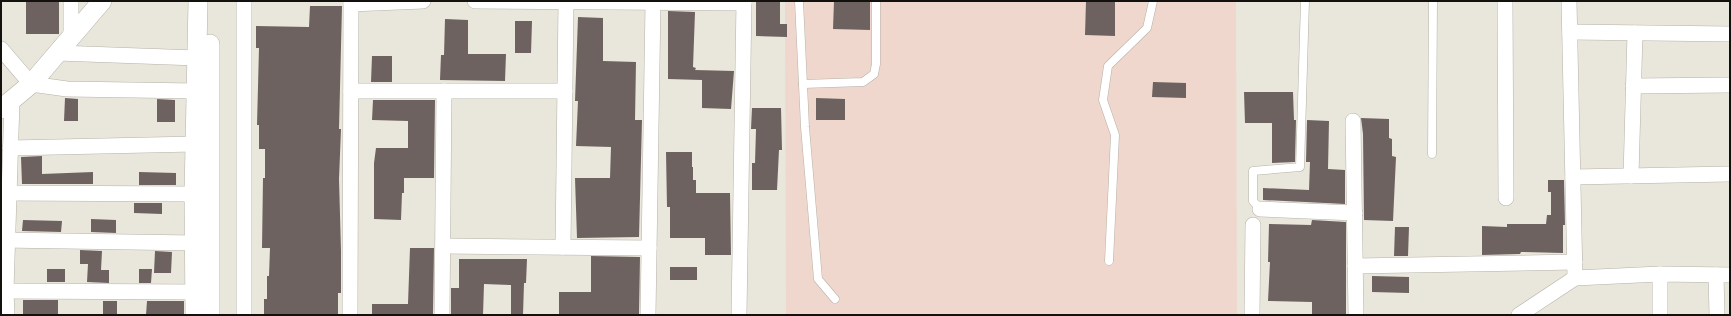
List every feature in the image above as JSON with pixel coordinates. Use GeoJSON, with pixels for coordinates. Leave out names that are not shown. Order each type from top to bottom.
{"type":"FeatureCollection","features":[{"type":"Feature","properties":{"kind":"street"},"geometry":{"type":"LineString","coordinates":[[71,1],[72,35]]}},
{"type":"Feature","properties":{"kind":"street"},"geometry":{"type":"LineString","coordinates":[[7,315],[3,291],[5,193],[10,148],[6,105],[31,84],[102,1]]}},
{"type":"Feature","properties":{"kind":"street"},"geometry":{"type":"LineString","coordinates":[[195,315],[194,194],[198,1]]}},
{"type":"Feature","properties":{"kind":"street"},"geometry":{"type":"LineString","coordinates":[[209,1],[210,315]]}},
{"type":"Feature","properties":{"kind":"street"},"geometry":{"type":"LineString","coordinates":[[244,1],[244,315]]}},
{"type":"Feature","properties":{"kind":"street"},"geometry":{"type":"LineString","coordinates":[[350,315],[351,2],[423,1]]}},
{"type":"Feature","properties":{"kind":"street"},"geometry":{"type":"LineString","coordinates":[[475,1],[653,3],[744,2],[739,315]]}},
{"type":"Feature","properties":{"kind":"street"},"geometry":{"type":"LineString","coordinates":[[1505,1],[1506,198]]}},
{"type":"Feature","properties":{"kind":"street"},"geometry":{"type":"LineString","coordinates":[[1569,1],[1575,278]]}},
{"type":"Feature","properties":{"kind":"street"},"geometry":{"type":"LineString","coordinates":[[563,247],[566,2]]}},
{"type":"Feature","properties":{"kind":"street"},"geometry":{"type":"LineString","coordinates":[[648,315],[653,3]]}},
{"type":"Feature","properties":{"kind":"street"},"geometry":{"type":"LineString","coordinates":[[1570,32],[1730,34]]}},
{"type":"Feature","properties":{"kind":"street"},"geometry":{"type":"LineString","coordinates":[[1631,176],[1635,32]]}},
{"type":"Feature","properties":{"kind":"street"},"geometry":{"type":"LineString","coordinates":[[1,49],[31,84],[67,89],[196,91]]}},
{"type":"Feature","properties":{"kind":"street"},"geometry":{"type":"LineString","coordinates":[[57,53],[197,58]]}},
{"type":"Feature","properties":{"kind":"street"},"geometry":{"type":"LineString","coordinates":[[1633,86],[1730,85]]}},
{"type":"Feature","properties":{"kind":"street"},"geometry":{"type":"LineString","coordinates":[[351,91],[565,91]]}},
{"type":"Feature","properties":{"kind":"street"},"geometry":{"type":"LineString","coordinates":[[442,315],[444,91]]}},
{"type":"Feature","properties":{"kind":"street"},"geometry":{"type":"LineString","coordinates":[[1353,121],[1356,315]]}},
{"type":"Feature","properties":{"kind":"street"},"geometry":{"type":"LineString","coordinates":[[10,148],[195,144]]}},
{"type":"Feature","properties":{"kind":"street"},"geometry":{"type":"LineString","coordinates":[[1573,177],[1730,174]]}},
{"type":"Feature","properties":{"kind":"street"},"geometry":{"type":"LineString","coordinates":[[5,193],[194,194]]}},
{"type":"Feature","properties":{"kind":"street"},"geometry":{"type":"LineString","coordinates":[[1260,209],[1355,213]]}},
{"type":"Feature","properties":{"kind":"street"},"geometry":{"type":"LineString","coordinates":[[1252,315],[1253,225]]}},
{"type":"Feature","properties":{"kind":"street"},"geometry":{"type":"LineString","coordinates":[[4,241],[194,243]]}},
{"type":"Feature","properties":{"kind":"street"},"geometry":{"type":"LineString","coordinates":[[442,246],[649,248]]}},
{"type":"Feature","properties":{"kind":"street"},"geometry":{"type":"LineString","coordinates":[[1355,266],[1575,262]]}},
{"type":"Feature","properties":{"kind":"street"},"geometry":{"type":"LineString","coordinates":[[1660,274],[1660,315]]}},
{"type":"Feature","properties":{"kind":"street"},"geometry":{"type":"LineString","coordinates":[[1519,315],[1575,278],[1660,274],[1723,275],[1717,315]]}},
{"type":"Feature","properties":{"kind":"street"},"geometry":{"type":"LineString","coordinates":[[3,291],[196,292]]}},
{"type":"Feature","properties":{"kind":"lane"},"geometry":{"type":"LineString","coordinates":[[799,1],[804,127],[818,279],[835,299]]}},
{"type":"Feature","properties":{"kind":"lane"},"geometry":{"type":"LineString","coordinates":[[803,84],[863,82],[874,74],[876,64],[876,1]]}},
{"type":"Feature","properties":{"kind":"lane"},"geometry":{"type":"LineString","coordinates":[[1109,261],[1115,135],[1103,100],[1108,66],[1147,28],[1153,1]]}},
{"type":"Feature","properties":{"kind":"lane"},"geometry":{"type":"LineString","coordinates":[[1260,209],[1253,201],[1253,171],[1300,167],[1306,1]]}},
{"type":"Feature","properties":{"kind":"lane"},"geometry":{"type":"LineString","coordinates":[[1432,154],[1433,1]]}},
{"type":"Feature","properties":{"kind":"shaded area"},"geometry":{"type":"Polygon","coordinates":[[[785,1],[1236,1],[1237,315],[786,315],[785,1]]]}},
{"type":"Feature","properties":{"kind":"building"},"geometry":{"type":"Polygon","coordinates":[[[26,1],[59,1],[59,34],[26,34],[26,1]]]}},
{"type":"Feature","properties":{"kind":"building"},"geometry":{"type":"Polygon","coordinates":[[[756,1],[780,1],[780,24],[787,24],[787,37],[756,36],[756,1]]]}},
{"type":"Feature","properties":{"kind":"building"},"geometry":{"type":"Polygon","coordinates":[[[834,1],[870,1],[870,30],[833,29],[834,1]]]}},
{"type":"Feature","properties":{"kind":"building"},"geometry":{"type":"Polygon","coordinates":[[[1086,1],[1115,1],[1115,36],[1085,35],[1086,1]]]}},
{"type":"Feature","properties":{"kind":"building"},"geometry":{"type":"Polygon","coordinates":[[[310,6],[342,6],[339,129],[341,129],[339,179],[341,293],[338,293],[338,315],[264,315],[264,299],[267,299],[267,276],[269,276],[270,248],[262,248],[265,149],[259,149],[259,125],[257,125],[259,48],[256,48],[256,26],[309,27],[310,6]]]}},
{"type":"Feature","properties":{"kind":"building"},"geometry":{"type":"Polygon","coordinates":[[[668,11],[695,12],[693,67],[696,68],[695,70],[734,71],[731,109],[702,108],[702,80],[668,79],[668,11]]]}},
{"type":"Feature","properties":{"kind":"building"},"geometry":{"type":"Polygon","coordinates":[[[578,17],[603,18],[603,61],[636,62],[635,120],[642,120],[639,237],[577,238],[575,178],[610,178],[611,147],[576,146],[578,101],[575,101],[578,17]]]}},
{"type":"Feature","properties":{"kind":"building"},"geometry":{"type":"Polygon","coordinates":[[[445,19],[468,20],[468,54],[506,54],[505,81],[440,80],[441,55],[444,55],[445,19]]]}},
{"type":"Feature","properties":{"kind":"building"},"geometry":{"type":"Polygon","coordinates":[[[515,21],[532,21],[531,53],[515,53],[515,21]]]}},
{"type":"Feature","properties":{"kind":"building"},"geometry":{"type":"Polygon","coordinates":[[[372,56],[392,56],[392,82],[371,82],[372,56]]]}},
{"type":"Feature","properties":{"kind":"building"},"geometry":{"type":"Polygon","coordinates":[[[1153,82],[1186,83],[1186,98],[1152,97],[1153,82]]]}},
{"type":"Feature","properties":{"kind":"building"},"geometry":{"type":"Polygon","coordinates":[[[1244,92],[1293,92],[1294,120],[1296,120],[1295,162],[1272,163],[1272,123],[1245,123],[1244,92]]]}},
{"type":"Feature","properties":{"kind":"building"},"geometry":{"type":"Polygon","coordinates":[[[65,98],[78,99],[78,121],[64,121],[65,98]]]}},
{"type":"Feature","properties":{"kind":"building"},"geometry":{"type":"Polygon","coordinates":[[[816,98],[845,99],[845,120],[816,120],[816,98]]]}},
{"type":"Feature","properties":{"kind":"building"},"geometry":{"type":"Polygon","coordinates":[[[157,99],[175,100],[175,122],[157,122],[157,99]]]}},
{"type":"Feature","properties":{"kind":"building"},"geometry":{"type":"Polygon","coordinates":[[[373,100],[435,100],[434,178],[404,178],[401,220],[374,219],[374,163],[376,148],[408,148],[408,121],[372,120],[373,100]]]}},
{"type":"Feature","properties":{"kind":"building"},"geometry":{"type":"Polygon","coordinates":[[[752,108],[781,108],[782,150],[779,150],[777,190],[752,190],[752,163],[755,163],[756,129],[751,129],[752,108]]]}},
{"type":"Feature","properties":{"kind":"building"},"geometry":{"type":"Polygon","coordinates":[[[1361,118],[1389,119],[1389,138],[1392,139],[1392,156],[1396,157],[1393,221],[1364,220],[1363,134],[1361,118]]]}},
{"type":"Feature","properties":{"kind":"building"},"geometry":{"type":"Polygon","coordinates":[[[1307,120],[1329,121],[1328,169],[1345,170],[1345,204],[1263,200],[1263,188],[1309,190],[1310,162],[1306,162],[1307,120]]]}},
{"type":"Feature","properties":{"kind":"building"},"geometry":{"type":"Polygon","coordinates":[[[666,152],[692,152],[693,180],[696,180],[696,193],[730,193],[731,255],[705,255],[705,238],[670,238],[670,207],[667,207],[666,152]]]}},
{"type":"Feature","properties":{"kind":"building"},"geometry":{"type":"Polygon","coordinates":[[[42,156],[42,174],[93,172],[93,184],[22,184],[21,157],[42,156]]]}},
{"type":"Feature","properties":{"kind":"building"},"geometry":{"type":"Polygon","coordinates":[[[139,172],[176,173],[176,185],[139,185],[139,172]]]}},
{"type":"Feature","properties":{"kind":"building"},"geometry":{"type":"Polygon","coordinates":[[[1548,180],[1564,180],[1565,225],[1563,225],[1563,253],[1521,252],[1520,254],[1482,255],[1482,226],[1507,227],[1507,224],[1546,224],[1547,215],[1551,215],[1551,192],[1548,192],[1548,180]]]}},
{"type":"Feature","properties":{"kind":"building"},"geometry":{"type":"Polygon","coordinates":[[[134,203],[162,203],[162,214],[134,213],[134,203]]]}},
{"type":"Feature","properties":{"kind":"building"},"geometry":{"type":"Polygon","coordinates":[[[91,219],[116,220],[116,233],[91,232],[91,219]]]}},
{"type":"Feature","properties":{"kind":"building"},"geometry":{"type":"Polygon","coordinates":[[[23,220],[62,221],[61,232],[22,231],[23,220]]]}},
{"type":"Feature","properties":{"kind":"building"},"geometry":{"type":"Polygon","coordinates":[[[1312,220],[1346,222],[1346,315],[1312,315],[1312,302],[1268,301],[1270,262],[1268,262],[1269,224],[1311,225],[1312,220]]]}},
{"type":"Feature","properties":{"kind":"building"},"geometry":{"type":"Polygon","coordinates":[[[1395,227],[1409,227],[1408,256],[1394,256],[1395,227]]]}},
{"type":"Feature","properties":{"kind":"building"},"geometry":{"type":"Polygon","coordinates":[[[410,248],[434,248],[433,315],[372,315],[372,304],[408,304],[410,248]]]}},
{"type":"Feature","properties":{"kind":"building"},"geometry":{"type":"Polygon","coordinates":[[[80,250],[102,251],[101,270],[109,270],[109,283],[87,282],[88,264],[80,264],[80,250]]]}},
{"type":"Feature","properties":{"kind":"building"},"geometry":{"type":"Polygon","coordinates":[[[155,251],[172,252],[171,273],[154,273],[155,251]]]}},
{"type":"Feature","properties":{"kind":"building"},"geometry":{"type":"Polygon","coordinates":[[[591,256],[640,257],[639,315],[559,315],[559,292],[591,292],[591,256]]]}},
{"type":"Feature","properties":{"kind":"building"},"geometry":{"type":"Polygon","coordinates":[[[459,259],[527,259],[526,283],[524,283],[523,315],[511,315],[511,285],[484,284],[483,315],[451,315],[451,288],[459,288],[459,259]]]}},
{"type":"Feature","properties":{"kind":"building"},"geometry":{"type":"Polygon","coordinates":[[[670,267],[697,267],[697,280],[670,280],[670,267]]]}},
{"type":"Feature","properties":{"kind":"building"},"geometry":{"type":"Polygon","coordinates":[[[47,269],[65,269],[65,282],[47,282],[47,269]]]}},
{"type":"Feature","properties":{"kind":"building"},"geometry":{"type":"Polygon","coordinates":[[[139,269],[152,269],[151,283],[139,283],[139,269]]]}},
{"type":"Feature","properties":{"kind":"building"},"geometry":{"type":"Polygon","coordinates":[[[1372,276],[1409,277],[1409,293],[1372,292],[1372,276]]]}},
{"type":"Feature","properties":{"kind":"building"},"geometry":{"type":"Polygon","coordinates":[[[23,300],[58,300],[58,315],[23,315],[23,300]]]}},
{"type":"Feature","properties":{"kind":"building"},"geometry":{"type":"Polygon","coordinates":[[[103,301],[117,301],[117,315],[103,315],[103,301]]]}},
{"type":"Feature","properties":{"kind":"building"},"geometry":{"type":"Polygon","coordinates":[[[147,301],[184,301],[184,315],[146,315],[147,301]]]}}]}
